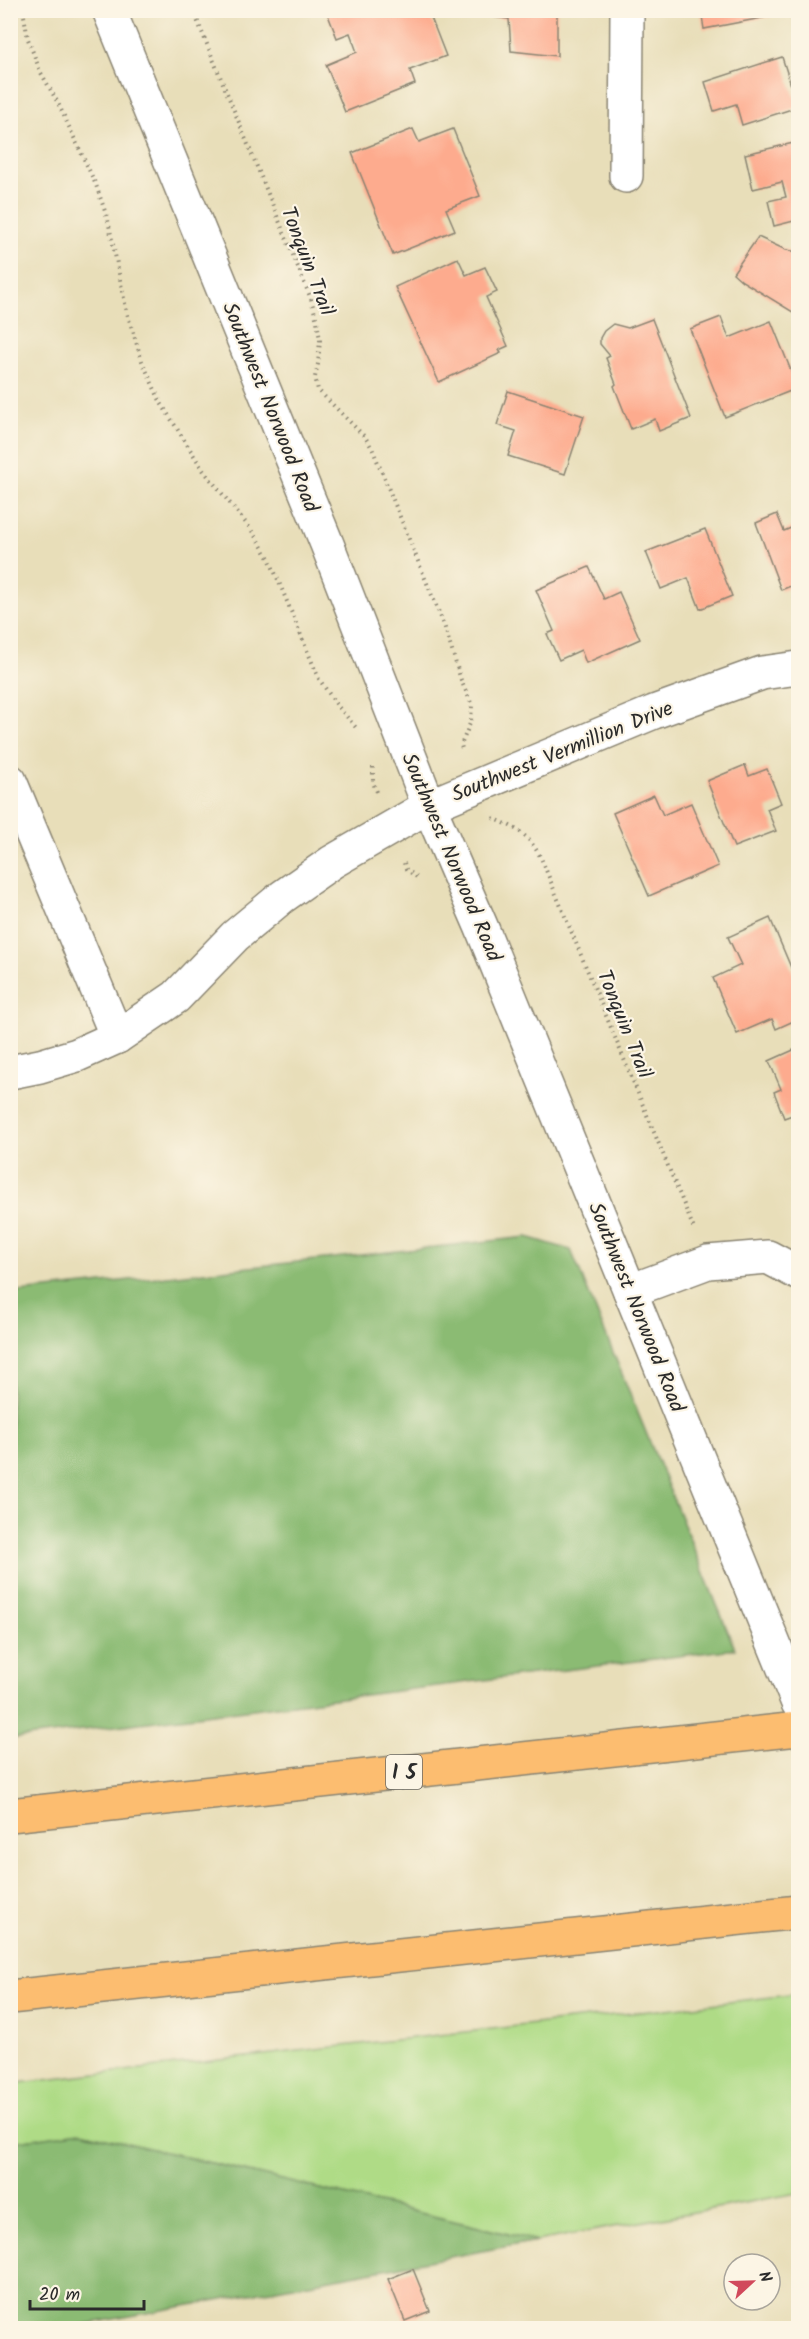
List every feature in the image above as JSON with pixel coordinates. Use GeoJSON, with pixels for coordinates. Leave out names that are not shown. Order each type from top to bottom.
{"type":"FeatureCollection","features":[{"type":"Feature","properties":{"kind":"highway","name":"I 5"},"geometry":{"type":"LineString","coordinates":[[10,1815],[798,1729]]}},
{"type":"Feature","properties":{"kind":"highway"},"geometry":{"type":"LineString","coordinates":[[10,1996],[798,1912]]}},
{"type":"Feature","properties":{"kind":"street","name":"Southwest Norwood Road"},"geometry":{"type":"LineString","coordinates":[[110,10],[323,533],[429,806],[481,926],[798,1703]]}},
{"type":"Feature","properties":{"kind":"street"},"geometry":{"type":"LineString","coordinates":[[626,176],[627,10]]}},
{"type":"Feature","properties":{"kind":"street","name":"Southwest Vermillion Drive"},"geometry":{"type":"LineString","coordinates":[[10,1072],[40,1066],[77,1054],[117,1037],[176,997],[235,936],[282,897],[332,862],[429,806],[654,712],[762,673],[798,668]]}},
{"type":"Feature","properties":{"kind":"street"},"geometry":{"type":"LineString","coordinates":[[10,781],[117,1037]]}},
{"type":"Feature","properties":{"kind":"street"},"geometry":{"type":"LineString","coordinates":[[630,1291],[708,1262],[768,1257],[798,1273]]}},
{"type":"Feature","properties":{"kind":"path"},"geometry":{"type":"LineString","coordinates":[[23,10],[28,39],[40,71],[96,185],[114,242],[127,313],[142,361],[161,403],[203,470],[250,528],[268,558],[319,679],[359,731]]}},
{"type":"Feature","properties":{"kind":"path","name":"Tonquin Trail"},"geometry":{"type":"LineString","coordinates":[[193,10],[311,298],[320,340],[316,383],[318,390],[365,437],[372,448],[444,625],[461,680],[472,705],[471,721],[461,745]]}},
{"type":"Feature","properties":{"kind":"path"},"geometry":{"type":"LineString","coordinates":[[372,757],[373,783],[406,868],[422,881]]}},
{"type":"Feature","properties":{"kind":"path","name":"Tonquin Trail"},"geometry":{"type":"LineString","coordinates":[[490,817],[513,826],[531,840],[541,858],[708,1262]]}},
{"type":"Feature","properties":{"kind":"green space"},"geometry":{"type":"Polygon","coordinates":[[[527,1237],[571,1250],[735,1649],[11,1739],[11,1293],[527,1237]]]}},
{"type":"Feature","properties":{"kind":"green space"},"geometry":{"type":"Polygon","coordinates":[[[798,1994],[798,2193],[537,2241],[81,2132],[11,2142],[10,2084],[798,1994]]]}},
{"type":"Feature","properties":{"kind":"green space"},"geometry":{"type":"Polygon","coordinates":[[[81,2132],[537,2241],[65,2328],[11,2328],[11,2142],[81,2132]]]}},
{"type":"Feature","properties":{"kind":"building"},"geometry":{"type":"Polygon","coordinates":[[[326,10],[428,10],[446,56],[410,70],[415,84],[345,112],[326,65],[357,52],[350,33],[337,38],[326,10]]]}},
{"type":"Feature","properties":{"kind":"building"},"geometry":{"type":"Polygon","coordinates":[[[483,10],[557,10],[557,56],[511,51],[509,19],[483,16],[483,10]]]}},
{"type":"Feature","properties":{"kind":"building"},"geometry":{"type":"Polygon","coordinates":[[[701,10],[771,10],[772,16],[704,29],[701,10]]]}},
{"type":"Feature","properties":{"kind":"building"},"geometry":{"type":"Polygon","coordinates":[[[782,57],[798,107],[742,125],[736,104],[714,111],[705,82],[782,57]]]}},
{"type":"Feature","properties":{"kind":"building"},"geometry":{"type":"Polygon","coordinates":[[[413,129],[419,142],[453,129],[480,196],[446,209],[455,230],[393,255],[352,153],[413,129]]]}},
{"type":"Feature","properties":{"kind":"building"},"geometry":{"type":"Polygon","coordinates":[[[798,142],[798,220],[774,226],[768,201],[786,197],[782,182],[753,189],[745,154],[798,142]]]}},
{"type":"Feature","properties":{"kind":"building"},"geometry":{"type":"Polygon","coordinates":[[[758,237],[786,250],[798,252],[798,310],[796,314],[733,273],[758,237]]]}},
{"type":"Feature","properties":{"kind":"building"},"geometry":{"type":"Polygon","coordinates":[[[458,258],[466,275],[485,267],[497,292],[486,297],[508,346],[499,350],[501,353],[439,382],[395,287],[458,258]]]}},
{"type":"Feature","properties":{"kind":"building"},"geometry":{"type":"Polygon","coordinates":[[[721,317],[729,338],[771,321],[798,388],[725,417],[690,329],[721,317]]]}},
{"type":"Feature","properties":{"kind":"building"},"geometry":{"type":"Polygon","coordinates":[[[652,319],[691,418],[659,431],[655,419],[631,429],[614,386],[616,384],[606,358],[610,356],[600,344],[604,331],[613,324],[628,328],[652,319]]]}},
{"type":"Feature","properties":{"kind":"building"},"geometry":{"type":"Polygon","coordinates":[[[508,391],[584,416],[565,474],[508,456],[516,431],[497,425],[508,391]]]}},
{"type":"Feature","properties":{"kind":"building"},"geometry":{"type":"Polygon","coordinates":[[[777,514],[784,531],[798,525],[798,583],[781,590],[756,523],[777,514]]]}},
{"type":"Feature","properties":{"kind":"building"},"geometry":{"type":"Polygon","coordinates":[[[705,529],[732,596],[700,609],[688,578],[661,589],[646,552],[705,529]]]}},
{"type":"Feature","properties":{"kind":"building"},"geometry":{"type":"Polygon","coordinates":[[[589,567],[604,599],[619,592],[640,639],[586,663],[581,650],[559,660],[547,634],[554,631],[536,590],[589,567]]]}},
{"type":"Feature","properties":{"kind":"building"},"geometry":{"type":"Polygon","coordinates":[[[745,765],[749,776],[767,769],[781,803],[767,809],[776,831],[734,847],[707,781],[745,765]]]}},
{"type":"Feature","properties":{"kind":"building"},"geometry":{"type":"Polygon","coordinates":[[[654,795],[663,815],[691,803],[718,866],[649,896],[613,813],[654,795]]]}},
{"type":"Feature","properties":{"kind":"building"},"geometry":{"type":"Polygon","coordinates":[[[770,918],[798,984],[798,1019],[776,1029],[772,1019],[737,1034],[713,978],[741,965],[728,937],[770,918]]]}},
{"type":"Feature","properties":{"kind":"building"},"geometry":{"type":"Polygon","coordinates":[[[798,1048],[798,1113],[784,1118],[774,1092],[781,1089],[769,1061],[798,1048]]]}},
{"type":"Feature","properties":{"kind":"building"},"geometry":{"type":"Polygon","coordinates":[[[413,2269],[430,2311],[405,2321],[388,2279],[413,2269]]]}}]}
